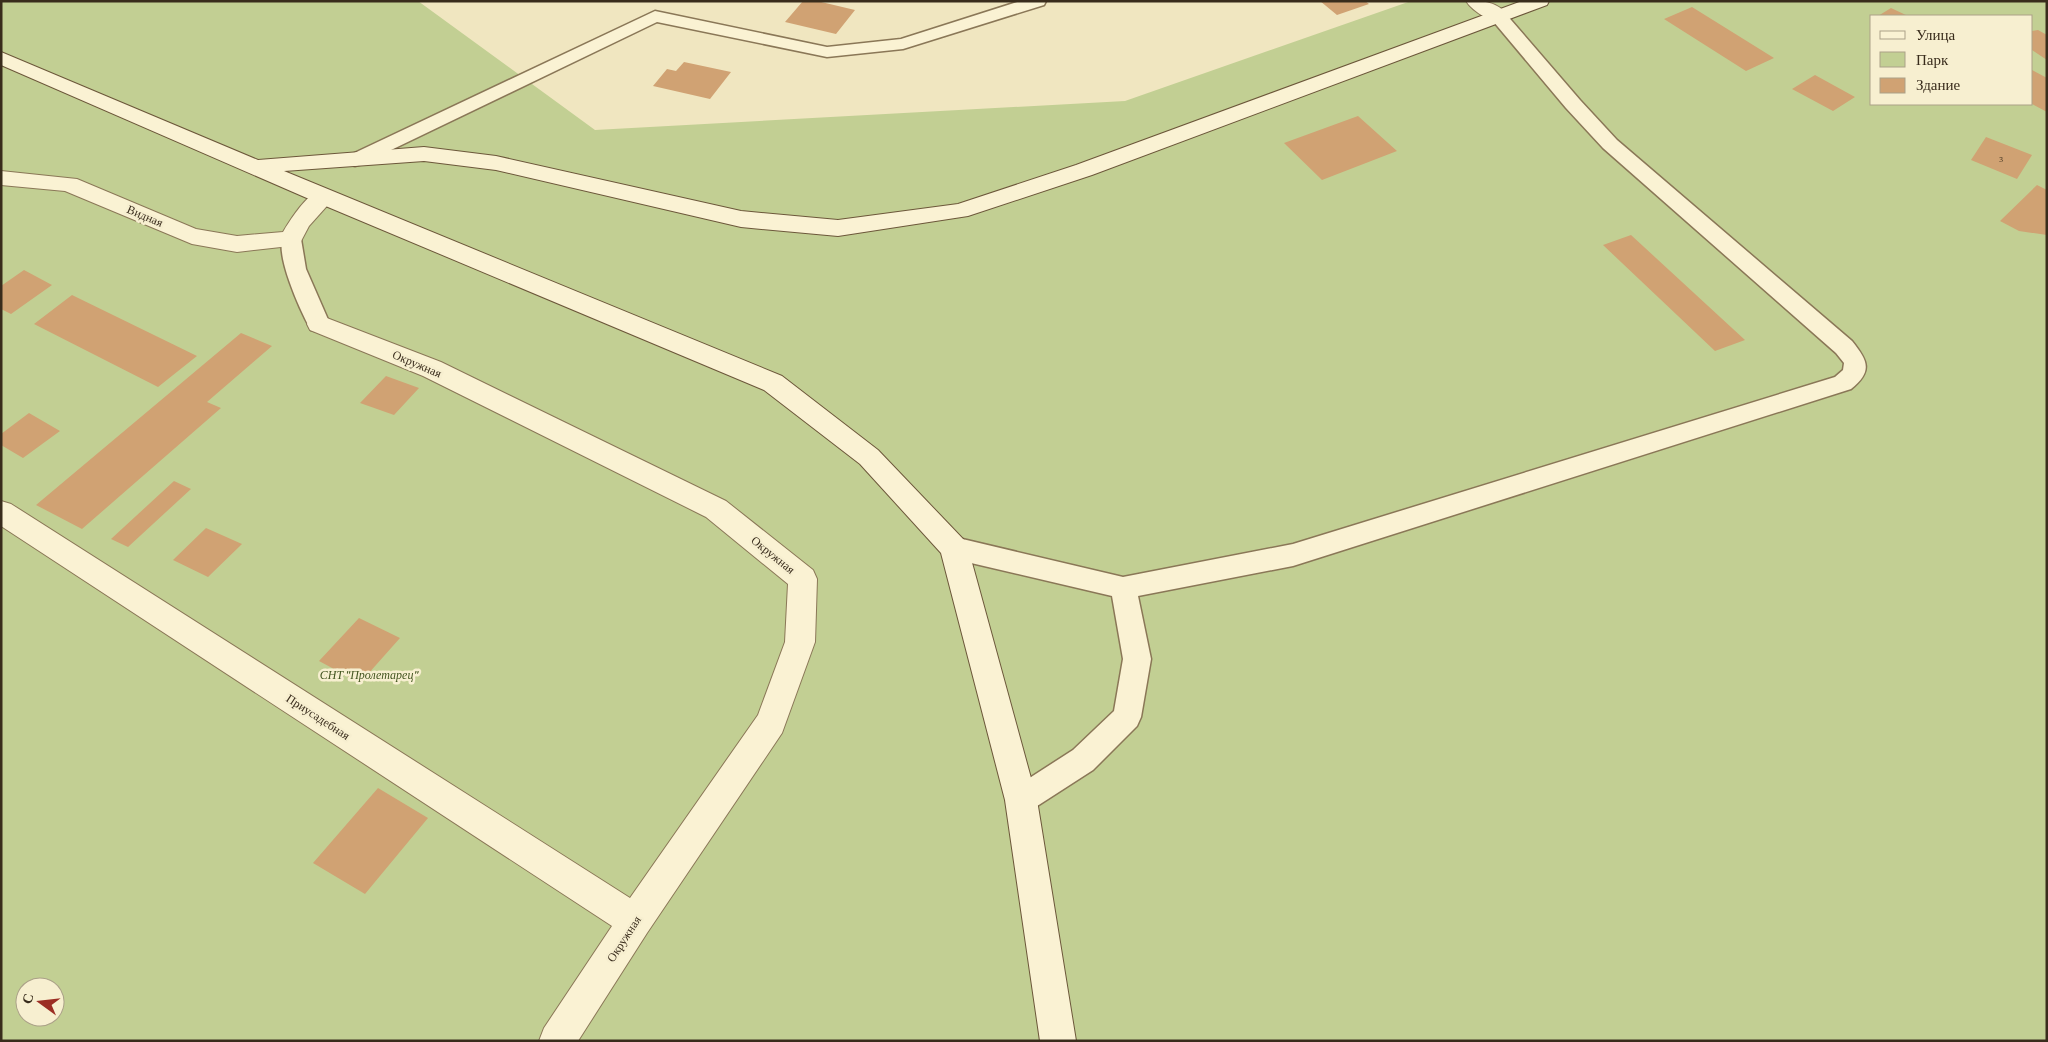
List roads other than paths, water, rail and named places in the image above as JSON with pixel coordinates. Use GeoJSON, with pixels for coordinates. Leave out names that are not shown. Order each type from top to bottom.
{"type":"FeatureCollection","features":[{"type":"Feature","properties":{"kind":"street"},"geometry":{"type":"LineString","coordinates":[[1475,1],[1498,17]]}},
{"type":"Feature","properties":{"kind":"street"},"geometry":{"type":"LineString","coordinates":[[258,167],[424,154],[496,163],[741,219],[838,228],[960,211],[1084,170],[1540,1]]}},
{"type":"Feature","properties":{"kind":"street"},"geometry":{"type":"LineString","coordinates":[[1,58],[324,197],[773,383],[869,457],[954,548],[1021,800],[1058,1041]]}},
{"type":"Feature","properties":{"kind":"street","name":"Видная"},"geometry":{"type":"LineString","coordinates":[[1,178],[68,184],[192,236],[237,244],[291,239]]}},
{"type":"Feature","properties":{"kind":"street"},"geometry":{"type":"LineString","coordinates":[[291,239],[300,222],[324,197]]}},
{"type":"Feature","properties":{"kind":"street","name":"Окружная"},"geometry":{"type":"LineString","coordinates":[[319,324],[432,369],[716,509],[803,579],[800,642],[770,723],[635,921],[557,1041]]}},
{"type":"Feature","properties":{"kind":"street","name":"Приусадебная"},"geometry":{"type":"LineString","coordinates":[[1,512],[635,921]]}},
{"type":"Feature","properties":{"kind":"lane"},"geometry":{"type":"LineString","coordinates":[[355,160],[655,16],[827,52],[902,44],[1038,1]]}},
{"type":"Feature","properties":{"kind":"lane"},"geometry":{"type":"LineString","coordinates":[[954,548],[1123,588],[1293,555],[1843,383],[1854,374],[1855,361],[1844,347],[1610,144],[1498,17]]}},
{"type":"Feature","properties":{"kind":"lane"},"geometry":{"type":"LineString","coordinates":[[291,239],[295,269],[319,324]]}},
{"type":"Feature","properties":{"kind":"lane"},"geometry":{"type":"LineString","coordinates":[[1021,800],[1083,760],[1127,718],[1137,659],[1123,588]]}},
{"type":"Feature","properties":{"kind":"park label","name":"СНТ \"Пролетарец\""},"geometry":{"type":"Point","coordinates":[369,675]}}]}
